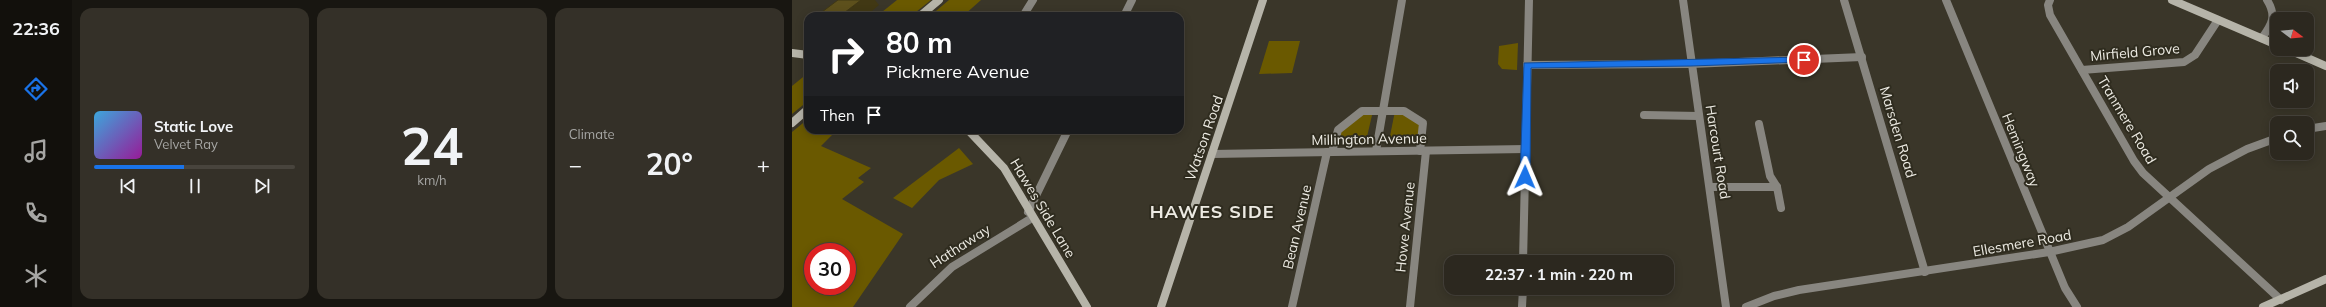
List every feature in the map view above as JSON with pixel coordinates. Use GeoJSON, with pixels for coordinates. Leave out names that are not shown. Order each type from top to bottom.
{"type":"FeatureCollection","features":[{"type":"Feature","properties":{"kind":"street"},"geometry":{"type":"LineString","coordinates":[[925,12],[939,0]]}},
{"type":"Feature","properties":{"kind":"street"},"geometry":{"type":"LineString","coordinates":[[1026,12],[1033,0]]}},
{"type":"Feature","properties":{"kind":"street"},"geometry":{"type":"LineString","coordinates":[[1126,12],[1132,0]]}},
{"type":"Feature","properties":{"kind":"street","name":"Watson Road"},"geometry":{"type":"LineString","coordinates":[[1161,307],[1262,0]]}},
{"type":"Feature","properties":{"kind":"street"},"geometry":{"type":"LineString","coordinates":[[1376,151],[1402,0]]}},
{"type":"Feature","properties":{"kind":"street"},"geometry":{"type":"LineString","coordinates":[[1523,255],[1529,0]]}},
{"type":"Feature","properties":{"kind":"street","name":"Harcourt Road"},"geometry":{"type":"LineString","coordinates":[[1683,0],[1726,307]]}},
{"type":"Feature","properties":{"kind":"street","name":"Marsden Road"},"geometry":{"type":"LineString","coordinates":[[1844,0],[1925,272]]}},
{"type":"Feature","properties":{"kind":"street","name":"Hemingway"},"geometry":{"type":"LineString","coordinates":[[1946,0],[2049,252],[2065,288],[2077,307]]}},
{"type":"Feature","properties":{"kind":"street","name":"Tranmere Road"},"geometry":{"type":"LineString","coordinates":[[2050,0],[2048,10],[2134,161],[2143,173],[2281,300]]}},
{"type":"Feature","properties":{"kind":"street"},"geometry":{"type":"LineString","coordinates":[[2172,0],[2270,42]]}},
{"type":"Feature","properties":{"kind":"street"},"geometry":{"type":"LineString","coordinates":[[2262,38],[2274,20],[2274,11],[2267,0]]}},
{"type":"Feature","properties":{"kind":"street","name":"Mirfield Grove"},"geometry":{"type":"LineString","coordinates":[[2082,70],[2184,62],[2195,55],[2218,20]]}},
{"type":"Feature","properties":{"kind":"street"},"geometry":{"type":"LineString","coordinates":[[792,53],[804,54]]}},
{"type":"Feature","properties":{"kind":"street"},"geometry":{"type":"LineString","coordinates":[[2303,56],[2326,66]]}},
{"type":"Feature","properties":{"kind":"street"},"geometry":{"type":"LineString","coordinates":[[1527,65],[1691,64],[1862,57]]}},
{"type":"Feature","properties":{"kind":"street","name":"Bean Avenue"},"geometry":{"type":"LineString","coordinates":[[1292,307],[1329,152],[1338,130],[1362,111],[1384,111]]}},
{"type":"Feature","properties":{"kind":"street","name":"Howe Avenue"},"geometry":{"type":"LineString","coordinates":[[1384,111],[1404,111],[1424,123],[1410,307]]}},
{"type":"Feature","properties":{"kind":"street"},"geometry":{"type":"LineString","coordinates":[[792,123],[804,112]]}},
{"type":"Feature","properties":{"kind":"street"},"geometry":{"type":"LineString","coordinates":[[1644,115],[1699,116]]}},
{"type":"Feature","properties":{"kind":"street"},"geometry":{"type":"LineString","coordinates":[[1759,124],[1770,176],[1776,187],[1781,208]]}},
{"type":"Feature","properties":{"kind":"street"},"geometry":{"type":"LineString","coordinates":[[2314,128],[2326,126]]}},
{"type":"Feature","properties":{"kind":"street","name":"Hawes Side Lane"},"geometry":{"type":"LineString","coordinates":[[972,134],[1004,168],[1030,215],[1087,307]]}},
{"type":"Feature","properties":{"kind":"street"},"geometry":{"type":"LineString","coordinates":[[1030,215],[1066,134]]}},
{"type":"Feature","properties":{"kind":"street","name":"Ellesmere Road"},"geometry":{"type":"LineString","coordinates":[[1746,307],[1774,296],[1799,290],[2049,252],[2103,240],[2128,227],[2168,196],[2230,158],[2247,149],[2270,141]]}},
{"type":"Feature","properties":{"kind":"street","name":"Millington Avenue"},"geometry":{"type":"LineString","coordinates":[[1212,154],[1526,149]]}},
{"type":"Feature","properties":{"kind":"street"},"geometry":{"type":"LineString","coordinates":[[1710,187],[1776,187]]}},
{"type":"Feature","properties":{"kind":"street","name":"Hathaway"},"geometry":{"type":"LineString","coordinates":[[910,307],[938,276],[1030,215]]}},
{"type":"Feature","properties":{"kind":"street"},"geometry":{"type":"LineString","coordinates":[[2263,307],[2326,279]]}},
{"type":"Feature","properties":{"kind":"street"},"geometry":{"type":"LineString","coordinates":[[1522,295],[1522,307]]}},
{"type":"Feature","properties":{"kind":"shaded area"},"geometry":{"type":"Polygon","coordinates":[[[897,0],[931,0],[916,12],[882,12],[897,0]]]}},
{"type":"Feature","properties":{"kind":"shaded area"},"geometry":{"type":"Polygon","coordinates":[[[949,0],[981,0],[968,12],[935,12],[949,0]]]}},
{"type":"Feature","properties":{"kind":"shaded area"},"geometry":{"type":"Polygon","coordinates":[[[1269,41],[1300,41],[1292,73],[1259,74],[1269,41]]]}},
{"type":"Feature","properties":{"kind":"shaded area"},"geometry":{"type":"Polygon","coordinates":[[[1518,43],[1517,70],[1502,69],[1498,64],[1499,46],[1518,43]]]}},
{"type":"Feature","properties":{"kind":"shaded area"},"geometry":{"type":"Polygon","coordinates":[[[804,76],[804,104],[792,114],[792,86],[804,76]]]}},
{"type":"Feature","properties":{"kind":"shaded area"},"geometry":{"type":"Polygon","coordinates":[[[1362,111],[1373,111],[1366,141],[1335,142],[1338,130],[1362,111]]]}},
{"type":"Feature","properties":{"kind":"shaded area"},"geometry":{"type":"Polygon","coordinates":[[[1395,111],[1423,123],[1421,142],[1389,141],[1395,111]]]}},
{"type":"Feature","properties":{"kind":"shaded area"},"geometry":{"type":"Polygon","coordinates":[[[804,122],[804,134],[833,134],[821,146],[871,168],[858,178],[864,182],[842,199],[903,234],[853,307],[792,307],[792,132],[804,122]]]}},
{"type":"Feature","properties":{"kind":"shaded area"},"geometry":{"type":"Polygon","coordinates":[[[959,148],[973,164],[939,180],[912,208],[893,198],[959,148]]]}},
{"type":"Feature","properties":{"kind":"building"},"geometry":{"type":"Polygon","coordinates":[[[838,0],[861,0],[845,12],[822,12],[838,0]]]}},
{"type":"Feature","properties":{"kind":"district","name":"HAWES SIDE"},"geometry":{"type":"Point","coordinates":[1212,211]}},
{"type":"Feature","properties":{"kind":"route"},"geometry":{"type":"LineString","coordinates":[[1525,177],[1527,65],[1691,64],[1804,60]]}}]}
